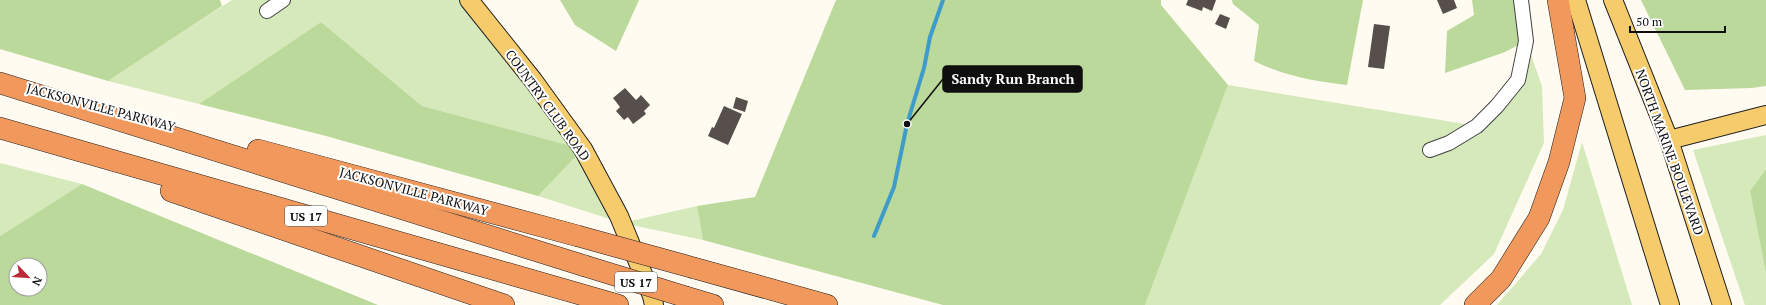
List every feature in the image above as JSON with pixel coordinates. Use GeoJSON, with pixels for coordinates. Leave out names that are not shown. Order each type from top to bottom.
{"type":"FeatureCollection","features":[{"type":"Feature","properties":{"kind":"highway"},"geometry":{"type":"LineString","coordinates":[[1475,305],[1500,279],[1540,218],[1559,162],[1575,98],[1558,0]]}},
{"type":"Feature","properties":{"kind":"highway","name":"JACKSONVILLE PARKWAY"},"geometry":{"type":"LineString","coordinates":[[0,81],[578,236],[827,305]]}},
{"type":"Feature","properties":{"kind":"highway","name":"US 17"},"geometry":{"type":"LineString","coordinates":[[0,81],[713,305]]}},
{"type":"Feature","properties":{"kind":"highway","name":"US 17"},"geometry":{"type":"LineString","coordinates":[[0,128],[615,304]]}},
{"type":"Feature","properties":{"kind":"highway"},"geometry":{"type":"LineString","coordinates":[[0,133],[504,305]]}},
{"type":"Feature","properties":{"kind":"main road","name":"COUNTRY CLUB ROAD"},"geometry":{"type":"LineString","coordinates":[[469,0],[533,80],[583,149],[619,216],[652,296],[654,305]]}},
{"type":"Feature","properties":{"kind":"main road"},"geometry":{"type":"LineString","coordinates":[[1576,0],[1670,305]]}},
{"type":"Feature","properties":{"kind":"main road","name":"NORTH MARINE BOULEVARD"},"geometry":{"type":"LineString","coordinates":[[1613,0],[1668,140],[1722,305]]}},
{"type":"Feature","properties":{"kind":"main road"},"geometry":{"type":"LineString","coordinates":[[1668,140],[1766,115]]}},
{"type":"Feature","properties":{"kind":"street"},"geometry":{"type":"LineString","coordinates":[[266,11],[283,0]]}},
{"type":"Feature","properties":{"kind":"street"},"geometry":{"type":"LineString","coordinates":[[1430,150],[1449,143],[1477,126],[1497,106],[1518,80],[1526,41],[1521,0]]}},
{"type":"Feature","properties":{"kind":"green space"},"geometry":{"type":"Polygon","coordinates":[[[0,0],[220,0],[222,6],[108,81],[0,49],[0,0]]]}},
{"type":"Feature","properties":{"kind":"green space"},"geometry":{"type":"Polygon","coordinates":[[[232,0],[469,0],[533,80],[583,149],[422,106],[321,22],[199,104],[108,81],[232,0]]]}},
{"type":"Feature","properties":{"kind":"green space"},"geometry":{"type":"Polygon","coordinates":[[[560,0],[639,0],[616,51],[575,25],[560,0]]]}},
{"type":"Feature","properties":{"kind":"green space"},"geometry":{"type":"Polygon","coordinates":[[[836,0],[1161,0],[1161,5],[1228,85],[1145,305],[943,305],[703,240],[697,206],[755,197],[836,0]]]}},
{"type":"Feature","properties":{"kind":"green space"},"geometry":{"type":"Polygon","coordinates":[[[1232,0],[1363,0],[1347,85],[1299,77],[1277,71],[1254,61],[1259,25],[1233,4],[1232,0]]]}},
{"type":"Feature","properties":{"kind":"green space"},"geometry":{"type":"Polygon","coordinates":[[[1472,0],[1521,0],[1526,41],[1505,52],[1445,73],[1447,31],[1474,15],[1472,0]]]}},
{"type":"Feature","properties":{"kind":"green space"},"geometry":{"type":"Polygon","coordinates":[[[1641,0],[1766,0],[1766,86],[1752,88],[1685,90],[1641,0]]]}},
{"type":"Feature","properties":{"kind":"green space"},"geometry":{"type":"Polygon","coordinates":[[[321,22],[422,106],[583,149],[538,196],[326,136],[199,104],[321,22]]]}},
{"type":"Feature","properties":{"kind":"green space"},"geometry":{"type":"Polygon","coordinates":[[[1526,41],[1542,86],[1544,143],[1494,254],[1440,305],[1145,305],[1228,85],[1477,126],[1518,80],[1526,41]]]}},
{"type":"Feature","properties":{"kind":"green space"},"geometry":{"type":"Polygon","coordinates":[[[1766,135],[1766,169],[1750,191],[1766,274],[1766,305],[1745,305],[1693,150],[1766,135]]]}},
{"type":"Feature","properties":{"kind":"green space"},"geometry":{"type":"Polygon","coordinates":[[[1582,142],[1632,305],[1497,305],[1541,254],[1563,210],[1582,142]]]}},
{"type":"Feature","properties":{"kind":"green space"},"geometry":{"type":"Polygon","coordinates":[[[583,149],[622,223],[538,196],[583,149]]]}},
{"type":"Feature","properties":{"kind":"green space"},"geometry":{"type":"Polygon","coordinates":[[[0,163],[82,184],[0,236],[0,163]]]}},
{"type":"Feature","properties":{"kind":"green space"},"geometry":{"type":"Polygon","coordinates":[[[1766,169],[1766,274],[1750,191],[1766,169]]]}},
{"type":"Feature","properties":{"kind":"green space"},"geometry":{"type":"Polygon","coordinates":[[[82,184],[378,305],[0,305],[0,236],[82,184]]]}},
{"type":"Feature","properties":{"kind":"green space"},"geometry":{"type":"Polygon","coordinates":[[[697,206],[703,240],[622,223],[697,206]]]}},
{"type":"Feature","properties":{"kind":"building"},"geometry":{"type":"Polygon","coordinates":[[[1188,0],[1216,0],[1212,11],[1203,7],[1202,11],[1186,5],[1188,0]]]}},
{"type":"Feature","properties":{"kind":"building"},"geometry":{"type":"Polygon","coordinates":[[[1437,0],[1454,0],[1457,8],[1443,14],[1437,0]]]}},
{"type":"Feature","properties":{"kind":"building"},"geometry":{"type":"Polygon","coordinates":[[[1220,14],[1230,18],[1226,29],[1215,24],[1220,14]]]}},
{"type":"Feature","properties":{"kind":"building"},"geometry":{"type":"Polygon","coordinates":[[[1374,24],[1390,26],[1384,69],[1368,67],[1374,24]]]}},
{"type":"Feature","properties":{"kind":"building"},"geometry":{"type":"Polygon","coordinates":[[[625,88],[636,100],[641,95],[650,105],[644,111],[646,114],[633,124],[628,117],[624,120],[616,111],[620,107],[613,98],[625,88]]]}},
{"type":"Feature","properties":{"kind":"building"},"geometry":{"type":"Polygon","coordinates":[[[736,97],[748,101],[745,112],[733,108],[736,97]]]}},
{"type":"Feature","properties":{"kind":"building"},"geometry":{"type":"Polygon","coordinates":[[[724,106],[742,114],[728,145],[708,136],[712,127],[714,128],[724,106]]]}},
{"type":"Feature","properties":{"kind":"waterway"},"geometry":{"type":"LineString","coordinates":[[874,236],[894,187],[907,124],[924,68],[930,37],[943,0]]}},
{"type":"Feature","properties":{"kind":"place","name":"Sandy Run Branch"},"geometry":{"type":"Point","coordinates":[907,124]}}]}
